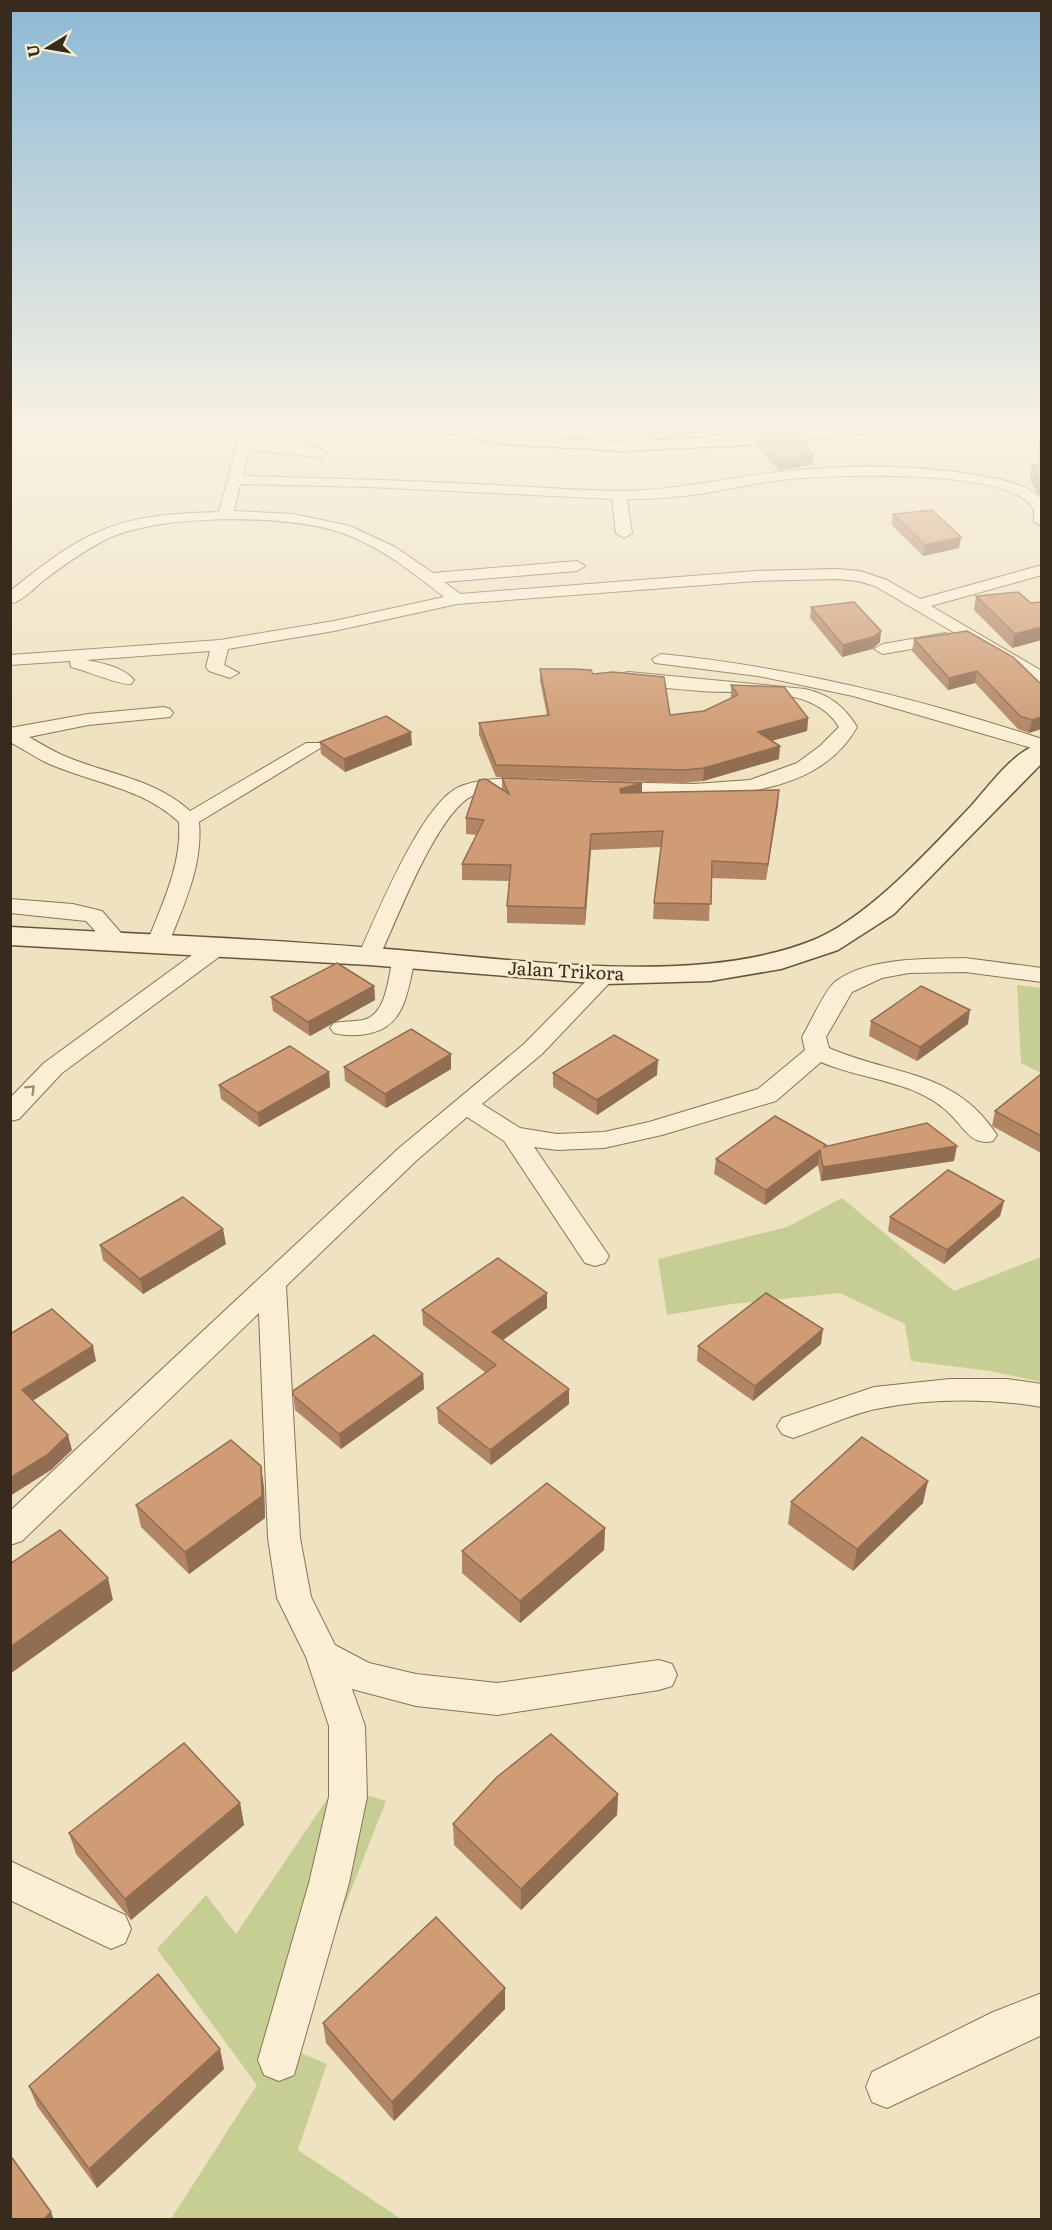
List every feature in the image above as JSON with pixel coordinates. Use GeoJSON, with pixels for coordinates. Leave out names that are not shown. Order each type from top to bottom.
{"type":"FeatureCollection","features":[{"type":"Feature","properties":{"kind":"street"},"geometry":{"type":"LineString","coordinates":[[10,599],[106,534],[131,528]]}},
{"type":"Feature","properties":{"kind":"street"},"geometry":{"type":"LineString","coordinates":[[344,528],[366,538],[429,578],[457,599]]}},
{"type":"Feature","properties":{"kind":"street"},"geometry":{"type":"LineString","coordinates":[[623,528],[624,533]]}},
{"type":"Feature","properties":{"kind":"street"},"geometry":{"type":"LineString","coordinates":[[429,578],[577,566]]}},
{"type":"Feature","properties":{"kind":"street"},"geometry":{"type":"LineString","coordinates":[[917,605],[1041,570]]}},
{"type":"Feature","properties":{"kind":"street"},"geometry":{"type":"LineString","coordinates":[[10,660],[220,645],[314,630],[457,599],[756,576],[837,574],[860,576],[881,583],[1041,679]]}},
{"type":"Feature","properties":{"kind":"street"},"geometry":{"type":"LineString","coordinates":[[883,649],[967,635]]}},
{"type":"Feature","properties":{"kind":"street"},"geometry":{"type":"LineString","coordinates":[[220,645],[215,667],[230,673]]}},
{"type":"Feature","properties":{"kind":"street"},"geometry":{"type":"LineString","coordinates":[[38,658],[90,665],[125,680]]}},
{"type":"Feature","properties":{"kind":"street"},"geometry":{"type":"LineString","coordinates":[[661,659],[747,667],[928,710],[1041,747]]}},
{"type":"Feature","properties":{"kind":"street"},"geometry":{"type":"LineString","coordinates":[[589,785],[691,790],[762,783],[792,774],[819,757],[844,734],[848,727],[845,716],[835,707],[777,689],[752,686],[700,686],[661,679],[612,676]]}},
{"type":"Feature","properties":{"kind":"street"},"geometry":{"type":"LineString","coordinates":[[12,735],[72,720],[164,713]]}},
{"type":"Feature","properties":{"kind":"street"},"geometry":{"type":"LineString","coordinates":[[12,735],[55,759],[127,783],[169,802],[189,820],[192,835],[183,872],[158,943]]}},
{"type":"Feature","properties":{"kind":"street"},"geometry":{"type":"LineString","coordinates":[[189,820],[312,747]]}},
{"type":"Feature","properties":{"kind":"street","name":"Jalan Trikora"},"geometry":{"type":"LineString","coordinates":[[10,936],[404,958],[605,975],[710,972],[781,960],[828,945],[884,908],[948,846],[1041,747]]}},
{"type":"Feature","properties":{"kind":"street"},"geometry":{"type":"LineString","coordinates":[[369,956],[415,861],[449,803],[460,795],[483,788],[556,784]]}},
{"type":"Feature","properties":{"kind":"street"},"geometry":{"type":"LineString","coordinates":[[10,906],[73,911],[94,916],[117,941]]}},
{"type":"Feature","properties":{"kind":"street"},"geometry":{"type":"LineString","coordinates":[[10,1113],[53,1068],[219,946]]}},
{"type":"Feature","properties":{"kind":"street"},"geometry":{"type":"LineString","coordinates":[[342,1028],[362,1030],[380,1024],[389,1012],[404,958]]}},
{"type":"Feature","properties":{"kind":"street"},"geometry":{"type":"LineString","coordinates":[[818,1052],[814,1037],[843,987],[876,972],[909,966],[964,965],[1041,975]]}},
{"type":"Feature","properties":{"kind":"street"},"geometry":{"type":"LineString","coordinates":[[10,1532],[272,1286],[408,1154],[533,1049],[605,975]]}},
{"type":"Feature","properties":{"kind":"street"},"geometry":{"type":"LineString","coordinates":[[467,1106],[513,1135],[557,1142],[604,1140],[663,1126],[768,1095],[818,1052]]}},
{"type":"Feature","properties":{"kind":"street"},"geometry":{"type":"LineString","coordinates":[[818,1052],[852,1067],[931,1088],[956,1105],[984,1135]]}},
{"type":"Feature","properties":{"kind":"street"},"geometry":{"type":"LineString","coordinates":[[513,1135],[595,1256]]}},
{"type":"Feature","properties":{"kind":"street"},"geometry":{"type":"LineString","coordinates":[[272,1286],[284,1538],[294,1598],[323,1656],[347,1726],[348,1797],[329,1883],[279,2060]]}},
{"type":"Feature","properties":{"kind":"street"},"geometry":{"type":"LineString","coordinates":[[794,1426],[874,1398],[950,1390],[1007,1390],[1041,1396]]}},
{"type":"Feature","properties":{"kind":"street"},"geometry":{"type":"LineString","coordinates":[[323,1656],[362,1677],[416,1690],[497,1699],[659,1675]]}},
{"type":"Feature","properties":{"kind":"street"},"geometry":{"type":"LineString","coordinates":[[10,1880],[111,1929]]}},
{"type":"Feature","properties":{"kind":"street"},"geometry":{"type":"LineString","coordinates":[[887,2087],[1008,2027],[1041,2014]]}},
{"type":"Feature","properties":{"kind":"green space"},"geometry":{"type":"Polygon","coordinates":[[[1017,985],[1041,988],[1041,1073],[1021,1063],[1017,985]]]}},
{"type":"Feature","properties":{"kind":"green space"},"geometry":{"type":"Polygon","coordinates":[[[842,1198],[954,1291],[1041,1257],[1041,1382],[990,1371],[911,1361],[905,1324],[840,1293],[732,1304],[667,1315],[658,1259],[787,1227],[842,1198]]]}},
{"type":"Feature","properties":{"kind":"green space"},"geometry":{"type":"Polygon","coordinates":[[[336,1786],[386,1801],[289,2048],[327,2064],[298,2150],[401,2219],[171,2219],[257,2085],[157,1949],[206,1895],[236,1934],[336,1786]]]}},
{"type":"Feature","properties":{"kind":"building"},"geometry":{"type":"Polygon","coordinates":[[[908,528],[951,528],[961,537],[925,545],[908,528]]]}},
{"type":"Feature","properties":{"kind":"building"},"geometry":{"type":"Polygon","coordinates":[[[1018,592],[1031,603],[1041,602],[1041,627],[1015,634],[976,596],[1018,592]]]}},
{"type":"Feature","properties":{"kind":"building"},"geometry":{"type":"Polygon","coordinates":[[[854,602],[881,631],[873,637],[843,645],[811,607],[854,602]]]}},
{"type":"Feature","properties":{"kind":"building"},"geometry":{"type":"Polygon","coordinates":[[[967,631],[1013,657],[1041,684],[1041,717],[1032,720],[1020,716],[977,671],[949,678],[914,639],[967,631]]]}},
{"type":"Feature","properties":{"kind":"building"},"geometry":{"type":"Polygon","coordinates":[[[540,669],[591,670],[593,674],[613,672],[664,677],[670,715],[704,711],[738,695],[731,685],[784,687],[808,718],[758,732],[780,746],[704,768],[684,770],[496,765],[479,723],[549,715],[540,669]]]}},
{"type":"Feature","properties":{"kind":"building"},"geometry":{"type":"Polygon","coordinates":[[[386,716],[411,732],[344,759],[320,742],[386,716]]]}},
{"type":"Feature","properties":{"kind":"building"},"geometry":{"type":"Polygon","coordinates":[[[502,778],[642,783],[620,789],[621,793],[779,790],[768,864],[712,861],[711,904],[654,903],[663,831],[591,834],[585,908],[507,906],[511,865],[462,864],[484,820],[466,818],[479,780],[486,779],[509,794],[502,778]]]}},
{"type":"Feature","properties":{"kind":"building"},"geometry":{"type":"Polygon","coordinates":[[[337,963],[374,986],[308,1022],[271,997],[337,963]]]}},
{"type":"Feature","properties":{"kind":"building"},"geometry":{"type":"Polygon","coordinates":[[[921,986],[970,1010],[920,1047],[871,1021],[921,986]]]}},
{"type":"Feature","properties":{"kind":"building"},"geometry":{"type":"Polygon","coordinates":[[[411,1029],[451,1054],[385,1094],[344,1067],[411,1029]]]}},
{"type":"Feature","properties":{"kind":"building"},"geometry":{"type":"Polygon","coordinates":[[[614,1035],[658,1060],[597,1100],[553,1073],[614,1035]]]}},
{"type":"Feature","properties":{"kind":"building"},"geometry":{"type":"Polygon","coordinates":[[[290,1046],[329,1072],[258,1113],[219,1085],[290,1046]]]}},
{"type":"Feature","properties":{"kind":"building"},"geometry":{"type":"Polygon","coordinates":[[[1041,1074],[1041,1136],[995,1111],[1041,1074]]]}},
{"type":"Feature","properties":{"kind":"building"},"geometry":{"type":"Polygon","coordinates":[[[775,1116],[826,1145],[824,1147],[927,1123],[957,1146],[823,1167],[820,1150],[766,1190],[716,1159],[775,1116]]]}},
{"type":"Feature","properties":{"kind":"building"},"geometry":{"type":"Polygon","coordinates":[[[948,1170],[1004,1201],[947,1250],[890,1217],[948,1170]]]}},
{"type":"Feature","properties":{"kind":"building"},"geometry":{"type":"Polygon","coordinates":[[[183,1197],[223,1229],[140,1279],[100,1245],[183,1197]]]}},
{"type":"Feature","properties":{"kind":"building"},"geometry":{"type":"Polygon","coordinates":[[[498,1258],[547,1293],[492,1332],[569,1389],[490,1450],[437,1408],[496,1365],[422,1310],[498,1258]]]}},
{"type":"Feature","properties":{"kind":"building"},"geometry":{"type":"Polygon","coordinates":[[[766,1293],[823,1329],[755,1386],[698,1346],[766,1293]]]}},
{"type":"Feature","properties":{"kind":"building"},"geometry":{"type":"Polygon","coordinates":[[[52,1309],[93,1346],[22,1390],[68,1435],[47,1455],[10,1478],[10,1334],[52,1309]]]}},
{"type":"Feature","properties":{"kind":"building"},"geometry":{"type":"Polygon","coordinates":[[[374,1335],[423,1374],[339,1434],[293,1395],[293,1391],[374,1335]]]}},
{"type":"Feature","properties":{"kind":"building"},"geometry":{"type":"Polygon","coordinates":[[[862,1437],[928,1481],[857,1549],[791,1502],[862,1437]]]}},
{"type":"Feature","properties":{"kind":"building"},"geometry":{"type":"Polygon","coordinates":[[[231,1440],[261,1466],[262,1496],[185,1552],[136,1505],[231,1440]]]}},
{"type":"Feature","properties":{"kind":"building"},"geometry":{"type":"Polygon","coordinates":[[[547,1483],[605,1528],[520,1601],[462,1551],[547,1483]]]}},
{"type":"Feature","properties":{"kind":"building"},"geometry":{"type":"Polygon","coordinates":[[[60,1530],[108,1578],[10,1647],[10,1564],[60,1530]]]}},
{"type":"Feature","properties":{"kind":"building"},"geometry":{"type":"Polygon","coordinates":[[[551,1734],[618,1794],[521,1889],[453,1824],[497,1777],[551,1734]]]}},
{"type":"Feature","properties":{"kind":"building"},"geometry":{"type":"Polygon","coordinates":[[[184,1743],[240,1803],[125,1899],[69,1833],[184,1743]]]}},
{"type":"Feature","properties":{"kind":"building"},"geometry":{"type":"Polygon","coordinates":[[[436,1917],[505,1988],[392,2102],[323,2023],[436,1917]]]}},
{"type":"Feature","properties":{"kind":"building"},"geometry":{"type":"Polygon","coordinates":[[[158,1974],[220,2049],[89,2169],[29,2086],[158,1974]]]}},
{"type":"Feature","properties":{"kind":"building"},"geometry":{"type":"Polygon","coordinates":[[[10,2155],[51,2212],[43,2220],[10,2220],[10,2155]]]}}]}
